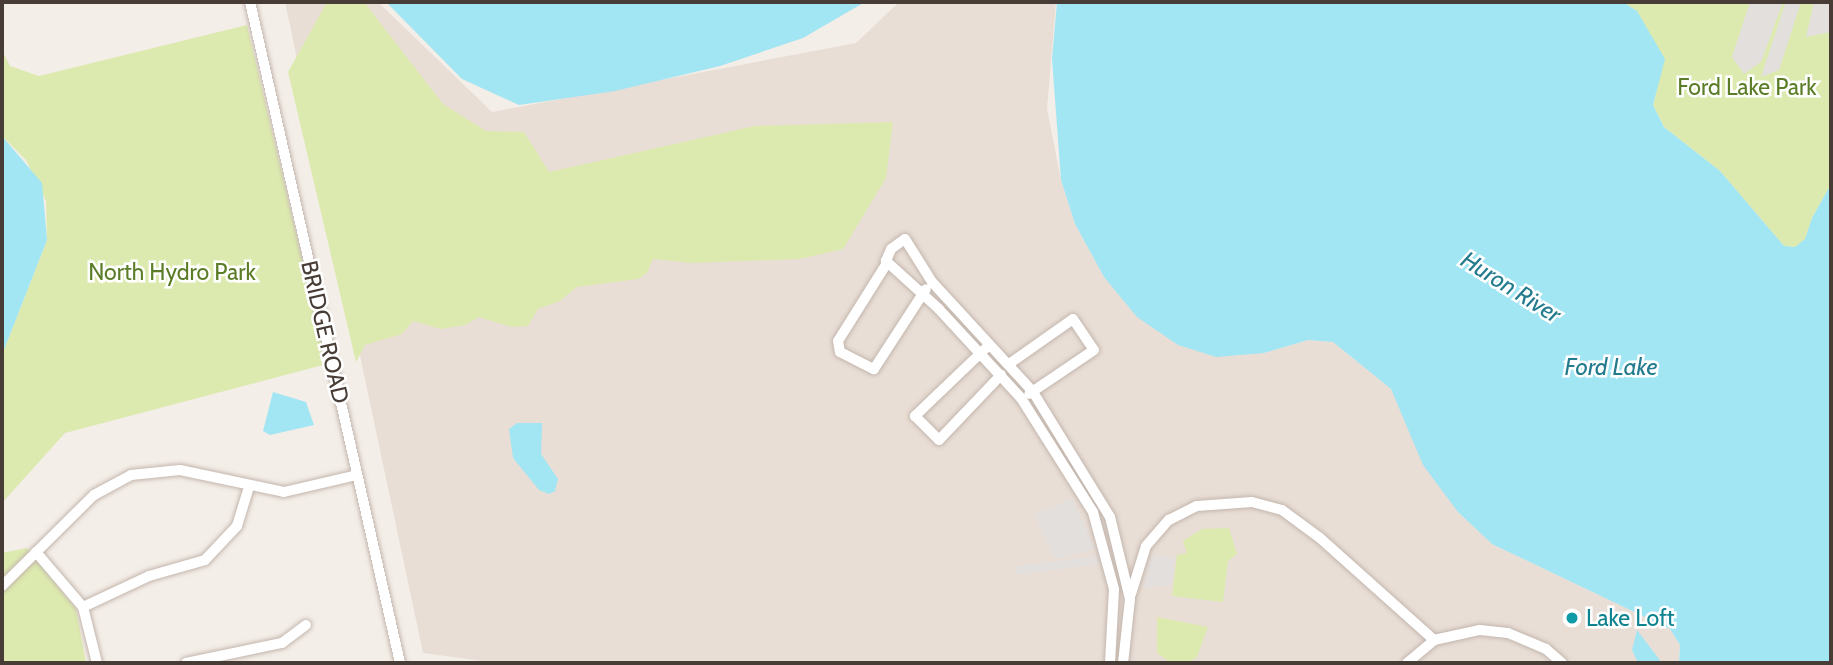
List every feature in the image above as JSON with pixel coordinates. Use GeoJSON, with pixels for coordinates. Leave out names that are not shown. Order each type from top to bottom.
{"type":"FeatureCollection","features":[{"type":"Feature","properties":{"kind":"street","name":"BRIDGE ROAD"},"geometry":{"type":"LineString","coordinates":[[250,2],[400,663]]}},
{"type":"Feature","properties":{"kind":"street"},"geometry":{"type":"LineString","coordinates":[[932,282],[922,293],[874,369],[840,352],[838,341],[887,262],[891,249],[905,239],[932,282],[992,344],[1033,392],[1093,484],[1122,554],[1130,599]]}},
{"type":"Feature","properties":{"kind":"street"},"geometry":{"type":"LineString","coordinates":[[887,262],[981,351],[1021,398],[1081,490],[1110,560],[1121,626],[1123,663]]}},
{"type":"Feature","properties":{"kind":"street"},"geometry":{"type":"LineString","coordinates":[[1009,363],[1073,319],[1094,349],[1021,398]]}},
{"type":"Feature","properties":{"kind":"street"},"geometry":{"type":"LineString","coordinates":[[992,344],[981,351],[915,416],[939,440],[1001,376]]}},
{"type":"Feature","properties":{"kind":"street"},"geometry":{"type":"LineString","coordinates":[[2,586],[94,495],[131,475],[180,470],[249,488],[284,492],[358,475]]}},
{"type":"Feature","properties":{"kind":"street"},"geometry":{"type":"LineString","coordinates":[[1081,490],[1093,484]]}},
{"type":"Feature","properties":{"kind":"street"},"geometry":{"type":"LineString","coordinates":[[83,607],[149,576],[205,560],[237,526],[249,488]]}},
{"type":"Feature","properties":{"kind":"street"},"geometry":{"type":"LineString","coordinates":[[1110,663],[1146,546],[1169,520],[1197,506],[1252,502],[1282,510],[1320,538],[1434,640]]}},
{"type":"Feature","properties":{"kind":"street"},"geometry":{"type":"LineString","coordinates":[[36,552],[83,607],[97,663]]}},
{"type":"Feature","properties":{"kind":"street"},"geometry":{"type":"LineString","coordinates":[[1110,560],[1122,554]]}},
{"type":"Feature","properties":{"kind":"street"},"geometry":{"type":"LineString","coordinates":[[186,663],[282,643],[306,625]]}},
{"type":"Feature","properties":{"kind":"street"},"geometry":{"type":"LineString","coordinates":[[1407,663],[1434,640],[1480,630],[1508,634],[1546,649],[1562,663]]}},
{"type":"Feature","properties":{"kind":"shaded area"},"geometry":{"type":"Polygon","coordinates":[[[285,2],[378,2],[492,112],[856,43],[899,2],[1056,2],[1047,109],[1061,180],[1075,224],[1104,277],[1137,316],[1264,353],[1308,340],[1333,342],[1391,389],[1458,512],[1492,544],[1670,629],[1680,645],[1679,663],[498,663],[423,653],[285,2]]]}},
{"type":"Feature","properties":{"kind":"shaded area"},"geometry":{"type":"Polygon","coordinates":[[[1750,2],[1783,2],[1761,62],[1744,74],[1732,57],[1750,2]]]}},
{"type":"Feature","properties":{"kind":"shaded area"},"geometry":{"type":"Polygon","coordinates":[[[1801,2],[1779,70],[1761,77],[1785,4],[1801,2]]]}},
{"type":"Feature","properties":{"kind":"shaded area"},"geometry":{"type":"Polygon","coordinates":[[[1814,2],[1831,2],[1831,32],[1806,37],[1814,2]]]}},
{"type":"Feature","properties":{"kind":"shaded area"},"geometry":{"type":"Polygon","coordinates":[[[1072,498],[1095,549],[1055,559],[1035,515],[1072,498]]]}},
{"type":"Feature","properties":{"kind":"shaded area"},"geometry":{"type":"Polygon","coordinates":[[[1151,554],[1175,559],[1171,585],[1143,588],[1151,554]]]}},
{"type":"Feature","properties":{"kind":"shaded area"},"geometry":{"type":"Polygon","coordinates":[[[1099,556],[1100,564],[1015,575],[1017,566],[1099,556]]]}},
{"type":"Feature","properties":{"kind":"green space"},"geometry":{"type":"Polygon","coordinates":[[[327,2],[364,2],[443,104],[486,131],[524,132],[549,172],[755,126],[893,122],[886,178],[843,249],[800,259],[691,263],[653,259],[647,273],[638,279],[577,287],[560,301],[538,309],[528,326],[512,327],[479,317],[465,325],[441,329],[413,321],[402,334],[365,345],[356,362],[288,72],[327,2]]]}},
{"type":"Feature","properties":{"kind":"green space","name":"Ford Lake Park"},"geometry":{"type":"Polygon","coordinates":[[[1623,2],[1831,2],[1831,184],[1812,218],[1806,239],[1795,247],[1784,246],[1720,171],[1664,127],[1653,105],[1657,89],[1637,11],[1623,2]]]}},
{"type":"Feature","properties":{"kind":"green space","name":"North Hydro Park"},"geometry":{"type":"Polygon","coordinates":[[[247,25],[327,364],[65,433],[2,503],[2,355],[47,240],[46,201],[26,160],[2,136],[2,50],[10,66],[39,76],[247,25]]]}},
{"type":"Feature","properties":{"kind":"green space"},"geometry":{"type":"Polygon","coordinates":[[[1229,528],[1237,554],[1228,561],[1223,602],[1172,596],[1177,555],[1187,553],[1183,541],[1202,529],[1229,528]]]}},
{"type":"Feature","properties":{"kind":"green space"},"geometry":{"type":"Polygon","coordinates":[[[27,548],[76,609],[86,663],[2,663],[2,553],[27,548]]]}},
{"type":"Feature","properties":{"kind":"green space"},"geometry":{"type":"Polygon","coordinates":[[[1157,617],[1208,627],[1197,657],[1188,663],[1171,663],[1157,653],[1157,617]]]}},
{"type":"Feature","properties":{"kind":"water"},"geometry":{"type":"Polygon","coordinates":[[[386,2],[865,2],[803,38],[720,66],[615,91],[519,105],[462,79],[386,2]]]}},
{"type":"Feature","properties":{"kind":"water","name":"Ford Lake"},"geometry":{"type":"Polygon","coordinates":[[[1057,2],[1623,2],[1637,11],[1665,59],[1653,105],[1664,127],[1720,171],[1784,246],[1795,247],[1805,239],[1812,218],[1831,184],[1831,663],[1679,663],[1680,645],[1670,629],[1492,544],[1458,512],[1423,465],[1391,389],[1333,342],[1308,340],[1264,353],[1216,357],[1178,345],[1137,317],[1104,277],[1075,224],[1061,180],[1052,59],[1057,2]]]}},
{"type":"Feature","properties":{"kind":"water"},"geometry":{"type":"Polygon","coordinates":[[[2,136],[42,183],[47,240],[2,355],[2,136]]]}},
{"type":"Feature","properties":{"kind":"water"},"geometry":{"type":"Polygon","coordinates":[[[273,392],[306,402],[314,425],[270,435],[263,431],[273,392]]]}},
{"type":"Feature","properties":{"kind":"water"},"geometry":{"type":"Polygon","coordinates":[[[517,423],[542,423],[541,454],[558,479],[555,491],[549,494],[539,490],[513,458],[509,429],[517,423]]]}},
{"type":"Feature","properties":{"kind":"water"},"geometry":{"type":"Polygon","coordinates":[[[1637,630],[1662,663],[1638,663],[1632,650],[1637,630]]]}},
{"type":"Feature","properties":{"kind":"place","name":"Lake Loft"},"geometry":{"type":"Point","coordinates":[1572,618]}},
{"type":"Feature","properties":{"kind":"water label","name":"Huron River"},"geometry":{"type":"Point","coordinates":[1511,287]}}]}
